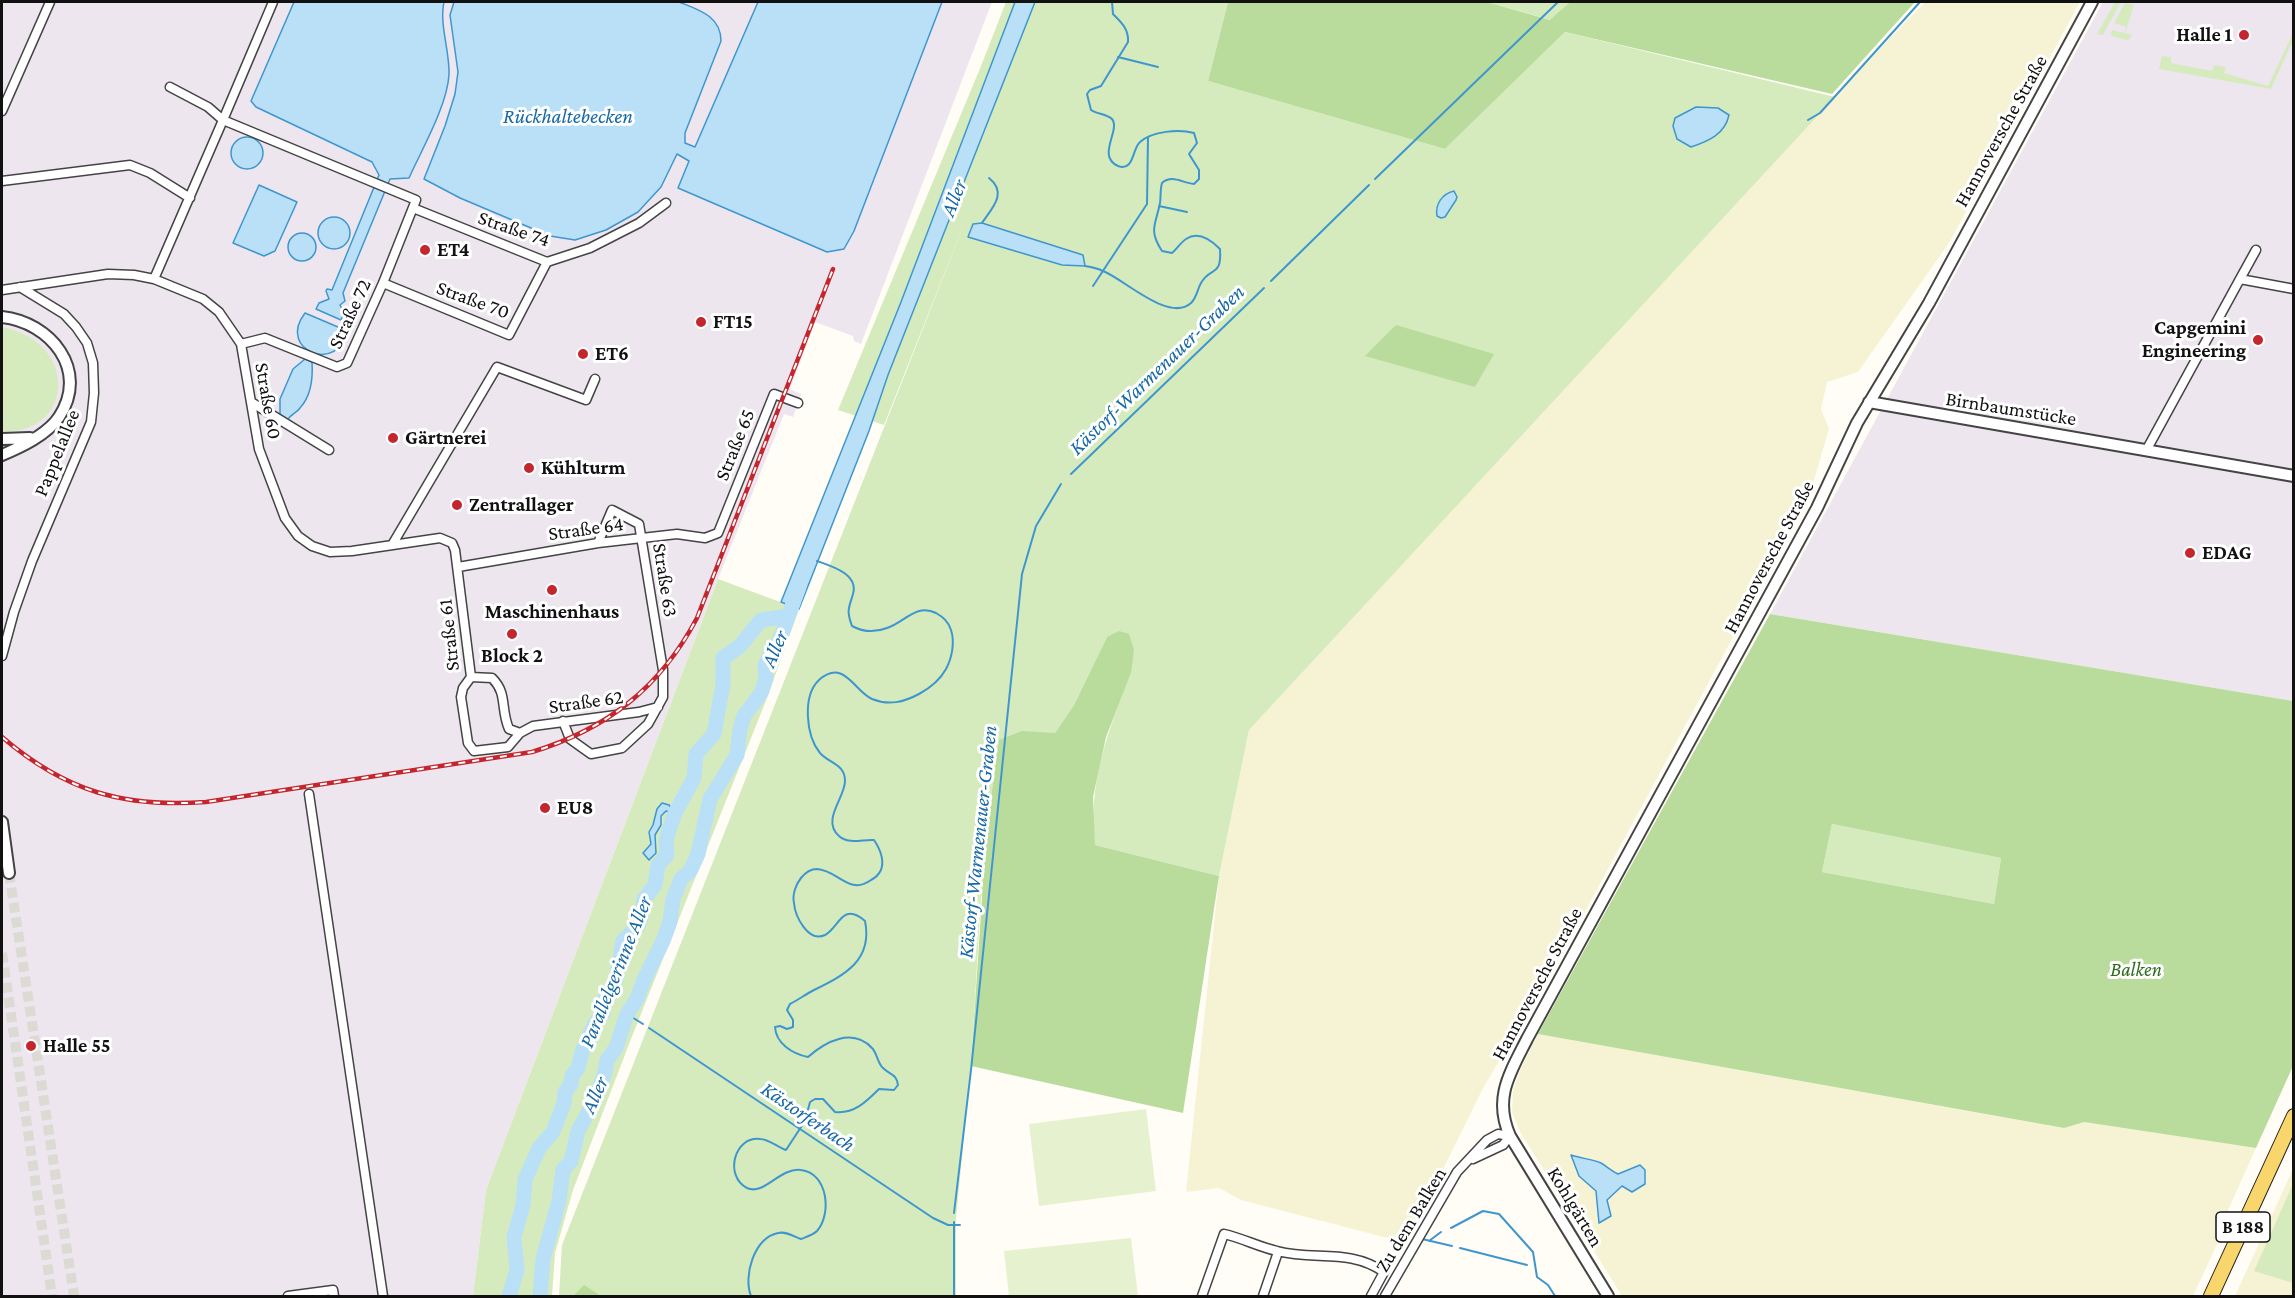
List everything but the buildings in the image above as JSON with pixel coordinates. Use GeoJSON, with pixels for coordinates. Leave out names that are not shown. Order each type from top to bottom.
{"type":"FeatureCollection","features":[{"type":"Feature","properties":{"kind":"main road","name":"B 188"},"geometry":{"type":"LineString","coordinates":[[2211,1296],[2294,1116]]}},
{"type":"Feature","properties":{"kind":"street"},"geometry":{"type":"LineString","coordinates":[[2,111],[50,2]]}},
{"type":"Feature","properties":{"kind":"street"},"geometry":{"type":"LineString","coordinates":[[154,279],[273,2]]}},
{"type":"Feature","properties":{"kind":"street","name":"Hannoversche Straße"},"geometry":{"type":"LineString","coordinates":[[1510,1136],[1504,1123],[1502,1110],[1504,1088],[1510,1072],[1803,533],[1857,423],[1929,303],[2092,2]]}},
{"type":"Feature","properties":{"kind":"street"},"geometry":{"type":"LineString","coordinates":[[170,87],[208,107],[223,120],[416,200],[413,208]]}},
{"type":"Feature","properties":{"kind":"street"},"geometry":{"type":"LineString","coordinates":[[2,181],[130,165],[150,173],[190,198]]}},
{"type":"Feature","properties":{"kind":"street","name":"Straße 74"},"geometry":{"type":"LineString","coordinates":[[413,208],[547,262],[590,248],[639,223],[666,203]]}},
{"type":"Feature","properties":{"kind":"street","name":"Straße 72"},"geometry":{"type":"LineString","coordinates":[[241,344],[265,338],[337,367],[347,363],[384,283],[413,208]]}},
{"type":"Feature","properties":{"kind":"street"},"geometry":{"type":"LineString","coordinates":[[2147,449],[2256,250]]}},
{"type":"Feature","properties":{"kind":"street","name":"Straße 70"},"geometry":{"type":"LineString","coordinates":[[384,283],[508,335],[547,262]]}},
{"type":"Feature","properties":{"kind":"street","name":"Straße 60"},"geometry":{"type":"LineString","coordinates":[[2,290],[108,274],[134,275],[154,279],[203,299],[219,312],[241,344],[259,449],[285,518],[298,536],[312,546],[330,552],[352,552],[431,538],[447,539],[455,550],[458,567]]}},
{"type":"Feature","properties":{"kind":"street"},"geometry":{"type":"LineString","coordinates":[[2240,279],[2294,289]]}},
{"type":"Feature","properties":{"kind":"street","name":"Pappelallee"},"geometry":{"type":"LineString","coordinates":[[2,656],[14,612],[32,561],[91,422],[94,393],[93,363],[87,343],[76,327],[64,314],[20,287]]}},
{"type":"Feature","properties":{"kind":"street"},"geometry":{"type":"LineString","coordinates":[[2,317],[17,320],[38,329],[59,348],[66,361],[69,388],[59,417],[33,438],[2,455]]}},
{"type":"Feature","properties":{"kind":"street"},"geometry":{"type":"LineString","coordinates":[[392,545],[497,367],[586,400],[595,379]]}},
{"type":"Feature","properties":{"kind":"street","name":"Straße 65"},"geometry":{"type":"LineString","coordinates":[[718,533],[774,394],[798,403]]}},
{"type":"Feature","properties":{"kind":"street"},"geometry":{"type":"LineString","coordinates":[[251,402],[329,450]]}},
{"type":"Feature","properties":{"kind":"street","name":"Birnbaumstücke"},"geometry":{"type":"LineString","coordinates":[[1869,402],[2294,476]]}},
{"type":"Feature","properties":{"kind":"street"},"geometry":{"type":"LineString","coordinates":[[2,440],[33,438]]}},
{"type":"Feature","properties":{"kind":"street","name":"Straße 63"},"geometry":{"type":"LineString","coordinates":[[598,543],[612,510],[639,524],[663,670],[663,697],[658,707]]}},
{"type":"Feature","properties":{"kind":"street","name":"Straße 64"},"geometry":{"type":"LineString","coordinates":[[458,567],[598,543],[677,534],[705,538],[718,533]]}},
{"type":"Feature","properties":{"kind":"street","name":"Straße 61"},"geometry":{"type":"LineString","coordinates":[[458,567],[471,677],[462,688],[461,697],[468,743],[474,751],[508,747],[520,733]]}},
{"type":"Feature","properties":{"kind":"street"},"geometry":{"type":"LineString","coordinates":[[471,677],[492,678],[501,687],[504,717],[509,729],[520,733]]}},
{"type":"Feature","properties":{"kind":"street"},"geometry":{"type":"LineString","coordinates":[[563,721],[570,739],[591,754],[622,748],[648,724],[658,707]]}},
{"type":"Feature","properties":{"kind":"street","name":"Straße 62"},"geometry":{"type":"LineString","coordinates":[[520,733],[533,726],[639,712],[658,707]]}},
{"type":"Feature","properties":{"kind":"street"},"geometry":{"type":"LineString","coordinates":[[309,794],[383,1296]]}},
{"type":"Feature","properties":{"kind":"street"},"geometry":{"type":"LineString","coordinates":[[2,822],[6,866]]}},
{"type":"Feature","properties":{"kind":"street","name":"Zu dem Balken"},"geometry":{"type":"LineString","coordinates":[[1385,1296],[1457,1172],[1487,1140],[1498,1134],[1510,1136]]}},
{"type":"Feature","properties":{"kind":"street","name":"Kohlgärten"},"geometry":{"type":"LineString","coordinates":[[1510,1136],[1608,1296]]}},
{"type":"Feature","properties":{"kind":"street"},"geometry":{"type":"LineString","coordinates":[[1202,1296],[1224,1234],[1278,1252],[1351,1258],[1370,1263],[1384,1272],[1371,1296]]}},
{"type":"Feature","properties":{"kind":"street"},"geometry":{"type":"LineString","coordinates":[[1263,1296],[1278,1252]]}},
{"type":"Feature","properties":{"kind":"street"},"geometry":{"type":"LineString","coordinates":[[288,1296],[333,1290],[334,1296]]}},
{"type":"Feature","properties":{"kind":"shaded area"},"geometry":{"type":"Polygon","coordinates":[[[2,2],[992,2],[861,344],[854,341],[853,336],[815,322],[790,389],[801,394],[793,417],[784,414],[718,579],[486,1190],[473,1296],[2,1296],[2,2]]]}},
{"type":"Feature","properties":{"kind":"shaded area"},"geometry":{"type":"Polygon","coordinates":[[[1925,2],[2080,2],[1949,243],[1858,372],[1827,382],[1821,409],[1829,429],[1814,480],[1800,513],[1562,954],[1482,1090],[1407,1243],[1241,1200],[1219,1188],[1186,1192],[1219,876],[1249,730],[1812,119],[1925,2]]]}},
{"type":"Feature","properties":{"kind":"shaded area"},"geometry":{"type":"Polygon","coordinates":[[[2103,2],[2293,2],[2293,701],[1770,614],[2103,2]]]}},
{"type":"Feature","properties":{"kind":"shaded area"},"geometry":{"type":"Polygon","coordinates":[[[1538,1034],[2063,1128],[2084,1122],[2256,1148],[2216,1237],[2220,1238],[2193,1296],[1622,1296],[1519,1130],[1512,1112],[1513,1091],[1520,1070],[1538,1034]]]}},
{"type":"Feature","properties":{"kind":"shaded area"},"geometry":{"type":"Polygon","coordinates":[[[2293,1169],[2293,1296],[2235,1296],[2293,1169]]]}},
{"type":"Feature","properties":{"kind":"green space"},"geometry":{"type":"Polygon","coordinates":[[[1006,2],[1228,2],[1208,81],[1445,149],[1565,32],[1835,97],[1249,730],[1219,876],[1095,845],[1093,822],[1097,778],[1115,714],[1131,673],[1107,637],[1074,705],[1055,733],[981,897],[971,1066],[956,1218],[956,1296],[559,1296],[562,1245],[974,199],[884,425],[838,410],[1006,2]]]}},
{"type":"Feature","properties":{"kind":"green space"},"geometry":{"type":"Polygon","coordinates":[[[1228,2],[1487,2],[1550,20],[1570,2],[1915,2],[1832,94],[1565,32],[1445,149],[1208,81],[1228,2]]]}},
{"type":"Feature","properties":{"kind":"green space"},"geometry":{"type":"Polygon","coordinates":[[[1487,2],[1570,2],[1551,20],[1487,2]]]}},
{"type":"Feature","properties":{"kind":"green space"},"geometry":{"type":"Polygon","coordinates":[[[2115,2],[2121,2],[2103,35],[2097,34],[2115,2]]]}},
{"type":"Feature","properties":{"kind":"green space"},"geometry":{"type":"Polygon","coordinates":[[[2125,3],[2134,5],[2125,33],[2132,35],[2128,40],[2111,36],[2112,30],[2124,33],[2126,27],[2114,23],[2125,3]]]}},
{"type":"Feature","properties":{"kind":"green space"},"geometry":{"type":"Polygon","coordinates":[[[2293,33],[2293,40],[2271,89],[2159,69],[2162,56],[2171,57],[2171,63],[2212,71],[2214,65],[2226,67],[2224,73],[2268,86],[2293,33]]]}},
{"type":"Feature","properties":{"kind":"green space"},"geometry":{"type":"Polygon","coordinates":[[[1396,325],[1494,354],[1475,387],[1365,356],[1396,325]]]}},
{"type":"Feature","properties":{"kind":"green space"},"geometry":{"type":"Polygon","coordinates":[[[2,327],[28,336],[46,351],[56,368],[58,387],[54,405],[43,419],[25,429],[2,431],[2,327]]]}},
{"type":"Feature","properties":{"kind":"green space"},"geometry":{"type":"Polygon","coordinates":[[[718,579],[799,609],[767,698],[573,1190],[555,1253],[552,1296],[473,1296],[486,1190],[718,579]]]}},
{"type":"Feature","properties":{"kind":"green space","name":"Balken"},"geometry":{"type":"Polygon","coordinates":[[[1770,614],[2293,701],[2293,1066],[2256,1148],[2084,1122],[2064,1128],[1538,1034],[1770,614]],[[1832,824],[1822,872],[1994,904],[2001,858],[1832,824]]]}},
{"type":"Feature","properties":{"kind":"green space"},"geometry":{"type":"Polygon","coordinates":[[[1119,631],[1129,634],[1134,650],[1131,673],[1106,737],[1093,797],[1095,845],[1219,876],[1183,1113],[971,1066],[986,836],[999,740],[1022,731],[1055,733],[1074,705],[1107,637],[1119,631]]]}},
{"type":"Feature","properties":{"kind":"green space"},"geometry":{"type":"Polygon","coordinates":[[[1832,824],[2001,858],[1994,904],[1822,872],[1832,824]]]}},
{"type":"Feature","properties":{"kind":"green space"},"geometry":{"type":"Polygon","coordinates":[[[1146,1109],[1156,1191],[1039,1206],[1029,1124],[1146,1109]]]}},
{"type":"Feature","properties":{"kind":"green space"},"geometry":{"type":"Polygon","coordinates":[[[2293,1184],[2293,1283],[2254,1271],[2293,1184]]]}},
{"type":"Feature","properties":{"kind":"green space"},"geometry":{"type":"Polygon","coordinates":[[[1131,1238],[1138,1296],[1009,1296],[1004,1251],[1131,1238]]]}},
{"type":"Feature","properties":{"kind":"green space"},"geometry":{"type":"Polygon","coordinates":[[[584,1285],[601,1296],[573,1296],[584,1285]]]}},
{"type":"Feature","properties":{"kind":"water","name":"Rückhaltebecken"},"geometry":{"type":"Polygon","coordinates":[[[294,2],[444,2],[443,20],[449,75],[444,100],[409,178],[390,179],[343,293],[345,301],[340,305],[344,313],[341,320],[316,309],[319,303],[329,299],[326,291],[327,289],[332,290],[379,175],[372,162],[256,107],[251,101],[294,2]]]}},
{"type":"Feature","properties":{"kind":"water","name":"Rückhaltebecken"},"geometry":{"type":"Polygon","coordinates":[[[454,2],[679,2],[708,15],[717,25],[721,41],[685,133],[685,143],[695,147],[758,2],[942,2],[854,231],[844,249],[827,252],[678,188],[689,161],[677,154],[661,187],[638,212],[606,230],[575,240],[550,236],[460,198],[424,179],[455,94],[458,72],[450,15],[454,2]]]}},
{"type":"Feature","properties":{"kind":"water"},"geometry":{"type":"Polygon","coordinates":[[[1015,2],[1035,2],[888,375],[869,431],[799,609],[781,602],[901,302],[1015,2]]]}},
{"type":"Feature","properties":{"kind":"water"},"geometry":{"type":"Polygon","coordinates":[[[1696,107],[1718,108],[1729,115],[1720,132],[1691,147],[1677,139],[1673,126],[1675,118],[1696,107]]]}},
{"type":"Feature","properties":{"kind":"water"},"geometry":{"type":"Polygon","coordinates":[[[247,137],[258,142],[263,153],[258,164],[247,169],[236,164],[231,153],[236,142],[247,137]]]}},
{"type":"Feature","properties":{"kind":"water"},"geometry":{"type":"Polygon","coordinates":[[[259,185],[297,202],[275,251],[264,256],[233,243],[259,185]]]}},
{"type":"Feature","properties":{"kind":"water"},"geometry":{"type":"Polygon","coordinates":[[[1454,191],[1456,200],[1445,217],[1437,216],[1440,200],[1446,194],[1454,191]]]}},
{"type":"Feature","properties":{"kind":"water"},"geometry":{"type":"Polygon","coordinates":[[[334,217],[345,222],[350,233],[345,244],[334,249],[323,244],[318,233],[323,222],[334,217]]]}},
{"type":"Feature","properties":{"kind":"water"},"geometry":{"type":"Polygon","coordinates":[[[982,223],[1083,255],[1085,266],[1062,265],[968,237],[973,224],[982,223]]]}},
{"type":"Feature","properties":{"kind":"water"},"geometry":{"type":"Polygon","coordinates":[[[302,233],[312,237],[316,247],[312,257],[302,261],[292,257],[288,247],[292,237],[302,233]]]}},
{"type":"Feature","properties":{"kind":"water"},"geometry":{"type":"Polygon","coordinates":[[[305,313],[345,330],[341,344],[334,351],[324,354],[313,353],[304,347],[298,338],[298,327],[305,313]]]}},
{"type":"Feature","properties":{"kind":"water"},"geometry":{"type":"Polygon","coordinates":[[[305,359],[312,362],[309,392],[304,403],[287,421],[280,418],[280,399],[293,369],[305,359]]]}},
{"type":"Feature","properties":{"kind":"water"},"geometry":{"type":"Polygon","coordinates":[[[662,803],[669,805],[675,813],[666,811],[661,816],[661,825],[655,835],[656,853],[649,860],[643,853],[651,844],[649,832],[657,809],[662,803]]]}},
{"type":"Feature","properties":{"kind":"water"},"geometry":{"type":"Polygon","coordinates":[[[1571,1155],[1599,1162],[1618,1174],[1640,1165],[1645,1170],[1645,1184],[1632,1192],[1622,1186],[1607,1200],[1611,1216],[1599,1223],[1596,1191],[1579,1176],[1571,1155]]]}},
{"type":"Feature","properties":{"kind":"waterway"},"geometry":{"type":"LineString","coordinates":[[1085,266],[1112,275],[1159,304],[1171,308],[1182,308],[1193,301],[1204,278],[1217,268],[1220,258],[1220,249],[1200,236],[1184,241],[1172,253],[1162,251],[1155,238],[1154,227],[1162,183],[1173,179],[1194,184],[1199,179],[1199,170],[1189,154],[1197,143],[1194,133],[1181,131],[1151,135],[1137,145],[1127,166],[1118,166],[1109,156],[1114,124],[1110,117],[1091,110],[1087,94],[1090,90],[1101,86],[1128,42],[1126,30],[1113,14],[1112,2]]}},
{"type":"Feature","properties":{"kind":"waterway","name":"Kästorf-Warmenauer-Graben"},"geometry":{"type":"LineString","coordinates":[[1375,179],[1558,2]]}},
{"type":"Feature","properties":{"kind":"waterway"},"geometry":{"type":"LineString","coordinates":[[1808,120],[1820,113],[1920,2]]}},
{"type":"Feature","properties":{"kind":"waterway"},"geometry":{"type":"LineString","coordinates":[[1118,57],[1158,67]]}},
{"type":"Feature","properties":{"kind":"waterway"},"geometry":{"type":"LineString","coordinates":[[1093,286],[1147,204],[1148,137]]}},
{"type":"Feature","properties":{"kind":"waterway"},"geometry":{"type":"LineString","coordinates":[[982,223],[994,206],[998,195],[995,184],[989,178]]}},
{"type":"Feature","properties":{"kind":"waterway","name":"Kästorf-Warmenauer-Graben"},"geometry":{"type":"LineString","coordinates":[[1271,281],[1369,185]]}},
{"type":"Feature","properties":{"kind":"waterway"},"geometry":{"type":"LineString","coordinates":[[1159,206],[1187,212]]}},
{"type":"Feature","properties":{"kind":"waterway","name":"Kästorf-Warmenauer-Graben"},"geometry":{"type":"LineString","coordinates":[[1071,474],[1264,288]]}},
{"type":"Feature","properties":{"kind":"waterway","name":"Kästorf-Warmenauer-Graben"},"geometry":{"type":"LineString","coordinates":[[954,1213],[1022,574],[1036,526],[1061,484]]}},
{"type":"Feature","properties":{"kind":"waterway"},"geometry":{"type":"LineString","coordinates":[[751,1296],[748,1278],[752,1259],[763,1242],[778,1233],[787,1233],[801,1239],[814,1234],[822,1224],[826,1205],[825,1195],[817,1178],[801,1170],[786,1173],[760,1188],[747,1188],[736,1175],[734,1166],[738,1150],[751,1140],[760,1139],[767,1140],[786,1150],[805,1121],[810,1102],[815,1099],[823,1099],[835,1112],[848,1111],[864,1103],[879,1089],[894,1090],[898,1085],[895,1077],[881,1066],[874,1050],[856,1038],[830,1042],[808,1057],[786,1047],[776,1033],[775,1027],[780,1026],[787,1029],[793,1027],[793,1020],[787,1010],[790,1004],[846,972],[861,956],[865,946],[865,921],[851,914],[842,918],[825,935],[813,935],[808,932],[795,908],[794,893],[799,880],[808,872],[817,869],[831,873],[850,884],[863,884],[877,876],[882,866],[881,854],[874,840],[847,840],[834,830],[833,816],[844,788],[844,775],[840,768],[824,757],[815,746],[809,727],[810,696],[819,680],[828,674],[835,673],[848,678],[872,699],[890,703],[908,699],[927,689],[941,677],[950,660],[953,645],[951,630],[947,622],[939,615],[929,611],[916,612],[893,626],[878,631],[864,631],[852,626],[849,613],[854,587],[852,581],[842,572],[817,561]]}},
{"type":"Feature","properties":{"kind":"waterway","name":"Aller"},"geometry":{"type":"LineString","coordinates":[[540,1296],[543,1259],[559,1201],[563,1170],[571,1161],[578,1131],[595,1100],[607,1060],[616,1048],[627,1014],[637,999],[663,941],[670,922],[673,899],[681,879],[690,871],[698,854],[710,799],[737,755],[744,716],[761,693],[766,679],[765,666],[779,642],[799,587]]}},
{"type":"Feature","properties":{"kind":"waterway","name":"Parallelgerinne Aller"},"geometry":{"type":"LineString","coordinates":[[509,1296],[517,1270],[514,1237],[523,1205],[525,1180],[539,1148],[553,1132],[564,1103],[565,1092],[578,1068],[582,1052],[594,1025],[603,1013],[604,1001],[616,980],[623,941],[638,926],[644,899],[655,885],[658,865],[667,855],[666,841],[675,813],[694,778],[696,754],[714,734],[723,684],[723,658],[740,646],[761,620],[788,616]]}},
{"type":"Feature","properties":{"kind":"waterway","name":"Kästorferbach"},"geometry":{"type":"LineString","coordinates":[[627,1014],[643,1024]]}},
{"type":"Feature","properties":{"kind":"waterway","name":"Kästorferbach"},"geometry":{"type":"LineString","coordinates":[[649,1028],[933,1218],[948,1225],[960,1225]]}},
{"type":"Feature","properties":{"kind":"waterway"},"geometry":{"type":"LineString","coordinates":[[1451,1228],[1483,1211],[1499,1214],[1533,1252],[1537,1277],[1548,1285],[1555,1296]]}},
{"type":"Feature","properties":{"kind":"waterway","name":"Kästorf-Warmenauer-Graben"},"geometry":{"type":"LineString","coordinates":[[954,1222],[954,1296]]}},
{"type":"Feature","properties":{"kind":"waterway"},"geometry":{"type":"LineString","coordinates":[[1429,1241],[1441,1232]]}},
{"type":"Feature","properties":{"kind":"waterway"},"geometry":{"type":"LineString","coordinates":[[1422,1239],[1452,1246]]}},
{"type":"Feature","properties":{"kind":"waterway"},"geometry":{"type":"LineString","coordinates":[[1460,1248],[1527,1265]]}},
{"type":"Feature","properties":{"kind":"tunnel"},"geometry":{"type":"LineString","coordinates":[[9,873],[74,1296]]}},
{"type":"Feature","properties":{"kind":"tunnel"},"geometry":{"type":"LineString","coordinates":[[2,953],[52,1296]]}},
{"type":"Feature","properties":{"kind":"railway"},"geometry":{"type":"LineString","coordinates":[[2,737],[25,756],[72,783],[122,798],[176,803],[206,802],[532,752],[584,731],[629,703],[648,685],[666,665],[697,618],[833,269]]}},
{"type":"Feature","properties":{"kind":"place","name":"Halle 1"},"geometry":{"type":"Point","coordinates":[2244,35]}},
{"type":"Feature","properties":{"kind":"place","name":"ET4"},"geometry":{"type":"Point","coordinates":[425,250]}},
{"type":"Feature","properties":{"kind":"place","name":"FT15"},"geometry":{"type":"Point","coordinates":[701,322]}},
{"type":"Feature","properties":{"kind":"place","name":"Capgemini Engineering"},"geometry":{"type":"Point","coordinates":[2258,340]}},
{"type":"Feature","properties":{"kind":"place","name":"ET6"},"geometry":{"type":"Point","coordinates":[583,354]}},
{"type":"Feature","properties":{"kind":"place","name":"Gärtnerei"},"geometry":{"type":"Point","coordinates":[393,438]}},
{"type":"Feature","properties":{"kind":"place","name":"Kühlturm"},"geometry":{"type":"Point","coordinates":[529,468]}},
{"type":"Feature","properties":{"kind":"place","name":"Zentrallager"},"geometry":{"type":"Point","coordinates":[457,505]}},
{"type":"Feature","properties":{"kind":"place","name":"EDAG"},"geometry":{"type":"Point","coordinates":[2190,553]}},
{"type":"Feature","properties":{"kind":"place","name":"Maschinenhaus"},"geometry":{"type":"Point","coordinates":[552,590]}},
{"type":"Feature","properties":{"kind":"place","name":"Block 2"},"geometry":{"type":"Point","coordinates":[512,634]}},
{"type":"Feature","properties":{"kind":"place","name":"EU8"},"geometry":{"type":"Point","coordinates":[545,808]}},
{"type":"Feature","properties":{"kind":"place","name":"Halle 55"},"geometry":{"type":"Point","coordinates":[31,1046]}}]}
